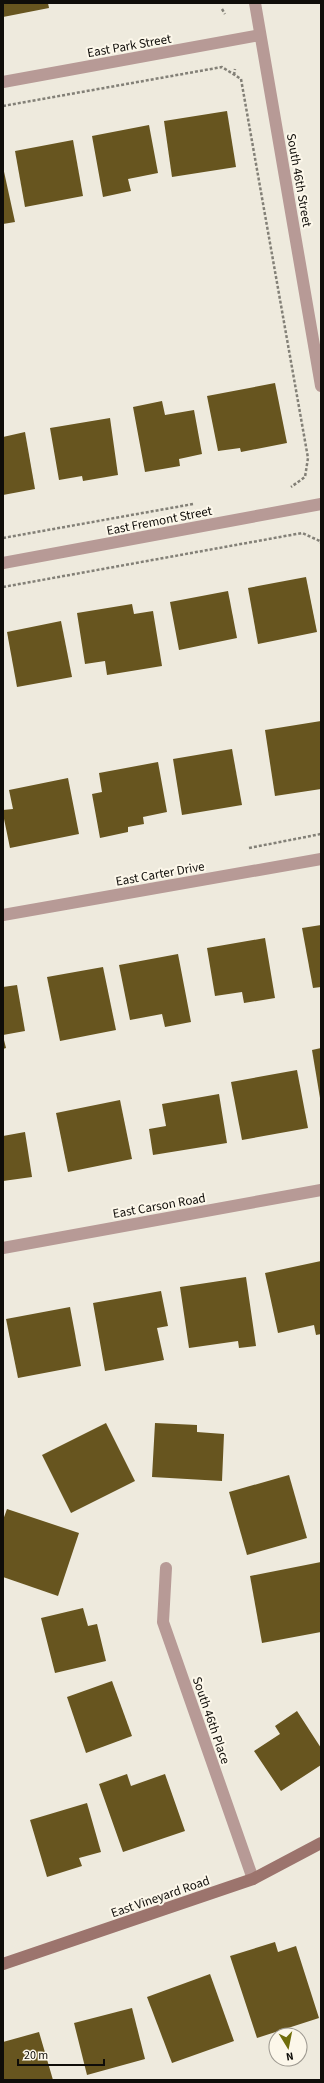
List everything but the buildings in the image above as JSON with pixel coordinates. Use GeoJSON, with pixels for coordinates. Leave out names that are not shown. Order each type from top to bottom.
{"type":"FeatureCollection","features":[{"type":"Feature","properties":{"kind":"street","name":"South 46th Street"},"geometry":{"type":"LineString","coordinates":[[255,3],[321,386]]}},
{"type":"Feature","properties":{"kind":"street","name":"East Park Street"},"geometry":{"type":"LineString","coordinates":[[3,82],[260,35]]}},
{"type":"Feature","properties":{"kind":"street","name":"East Fremont Street"},"geometry":{"type":"LineString","coordinates":[[3,563],[321,504]]}},
{"type":"Feature","properties":{"kind":"street","name":"East Carter Drive"},"geometry":{"type":"LineString","coordinates":[[3,915],[321,858]]}},
{"type":"Feature","properties":{"kind":"street","name":"East Carson Road"},"geometry":{"type":"LineString","coordinates":[[3,1248],[321,1190]]}},
{"type":"Feature","properties":{"kind":"street","name":"South 46th Place"},"geometry":{"type":"LineString","coordinates":[[166,1568],[163,1622],[253,1879]]}},
{"type":"Feature","properties":{"kind":"street","name":"East Vineyard Road"},"geometry":{"type":"LineString","coordinates":[[3,1964],[253,1879],[321,1843]]}},
{"type":"Feature","properties":{"kind":"path"},"geometry":{"type":"LineString","coordinates":[[222,9],[224,14]]}},
{"type":"Feature","properties":{"kind":"path"},"geometry":{"type":"LineString","coordinates":[[3,106],[222,67],[241,79],[274,274],[308,458],[305,477],[292,487],[284,488]]}},
{"type":"Feature","properties":{"kind":"path"},"geometry":{"type":"LineString","coordinates":[[234,75],[235,69]]}},
{"type":"Feature","properties":{"kind":"path"},"geometry":{"type":"LineString","coordinates":[[3,538],[194,504]]}},
{"type":"Feature","properties":{"kind":"path"},"geometry":{"type":"LineString","coordinates":[[3,587],[302,533],[320,541],[321,543]]}},
{"type":"Feature","properties":{"kind":"path"},"geometry":{"type":"LineString","coordinates":[[286,841],[321,834]]}}]}
